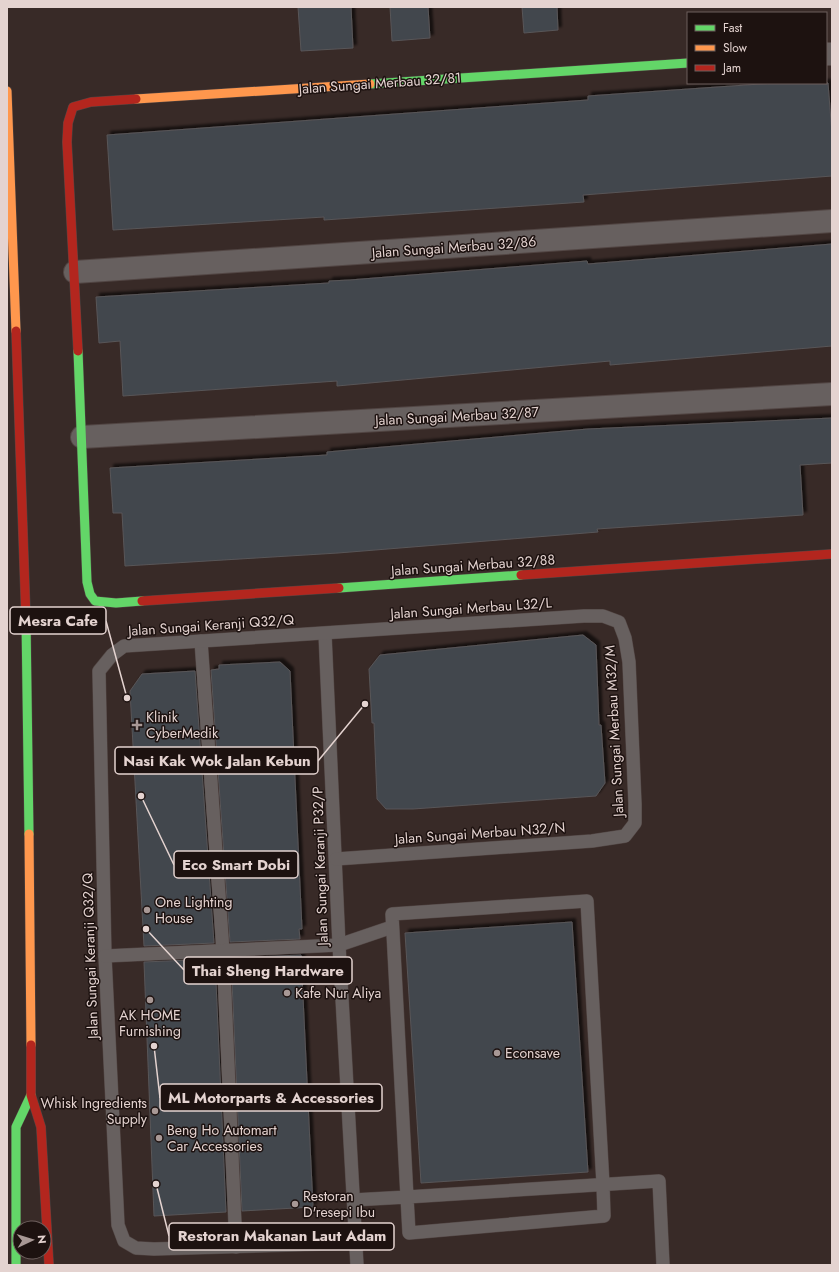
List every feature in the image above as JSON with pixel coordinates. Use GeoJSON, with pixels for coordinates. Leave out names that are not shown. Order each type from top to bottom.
{"type":"FeatureCollection","features":[{"type":"Feature","properties":{"kind":"street","name":"Jalan Sungai Merbau 32/81"},"geometry":{"type":"LineString","coordinates":[[75,272],[67,142],[68,123],[73,107],[91,102],[687,63]]}},
{"type":"Feature","properties":{"kind":"street"},"geometry":{"type":"LineString","coordinates":[[7,92],[28,661],[31,1095],[41,1127],[47,1220]]}},
{"type":"Feature","properties":{"kind":"street","name":"Jalan Sungai Merbau 32/86"},"geometry":{"type":"LineString","coordinates":[[75,272],[832,221]]}},
{"type":"Feature","properties":{"kind":"street"},"geometry":{"type":"LineString","coordinates":[[75,272],[82,437]]}},
{"type":"Feature","properties":{"kind":"street","name":"Jalan Sungai Merbau 32/87"},"geometry":{"type":"LineString","coordinates":[[82,437],[832,394]]}},
{"type":"Feature","properties":{"kind":"street","name":"Jalan Sungai Merbau 32/88"},"geometry":{"type":"LineString","coordinates":[[82,437],[87,582],[90,594],[95,601],[116,603],[832,554]]}},
{"type":"Feature","properties":{"kind":"street"},"geometry":{"type":"LineString","coordinates":[[16,1220],[16,1127],[31,1095]]}},
{"type":"Feature","properties":{"kind":"street"},"geometry":{"type":"LineString","coordinates":[[52,1248],[58,1259]]}},
{"type":"Feature","properties":{"kind":"lane","name":"Jalan Sungai Merbau L32/L"},"geometry":{"type":"LineString","coordinates":[[325,634],[584,616],[603,616],[619,622]]}},
{"type":"Feature","properties":{"kind":"lane","name":"Jalan Sungai Merbau M32/M"},"geometry":{"type":"LineString","coordinates":[[619,622],[625,638],[629,662],[635,804],[635,823],[626,836]]}},
{"type":"Feature","properties":{"kind":"lane","name":"Jalan Sungai Keranji Q32/Q"},"geometry":{"type":"LineString","coordinates":[[325,634],[124,646],[112,655],[99,671],[105,956],[118,1225],[124,1242],[136,1248],[236,1247],[356,1243]]}},
{"type":"Feature","properties":{"kind":"lane","name":"Jalan Sungai Keranji P32/P"},"geometry":{"type":"LineString","coordinates":[[325,634],[339,945],[352,1200],[357,1265]]}},
{"type":"Feature","properties":{"kind":"lane"},"geometry":{"type":"LineString","coordinates":[[201,641],[223,951],[236,1247]]}},
{"type":"Feature","properties":{"kind":"lane","name":"Jalan Sungai Merbau N32/N"},"geometry":{"type":"LineString","coordinates":[[336,859],[592,842],[626,836]]}},
{"type":"Feature","properties":{"kind":"lane"},"geometry":{"type":"LineString","coordinates":[[586,901],[604,1216],[409,1233],[392,927],[392,914],[586,901]]}},
{"type":"Feature","properties":{"kind":"lane"},"geometry":{"type":"LineString","coordinates":[[105,956],[339,945],[392,927]]}},
{"type":"Feature","properties":{"kind":"lane"},"geometry":{"type":"LineString","coordinates":[[352,1200],[659,1181],[663,1265]]}},
{"type":"Feature","properties":{"kind":"building"},"geometry":{"type":"Polygon","coordinates":[[[298,7],[351,7],[353,48],[301,51],[298,7]]]}},
{"type":"Feature","properties":{"kind":"building"},"geometry":{"type":"Polygon","coordinates":[[[390,7],[428,7],[430,38],[392,41],[390,7]]]}},
{"type":"Feature","properties":{"kind":"building"},"geometry":{"type":"Polygon","coordinates":[[[522,7],[557,7],[558,30],[524,33],[522,7]]]}},
{"type":"Feature","properties":{"kind":"building"},"geometry":{"type":"Polygon","coordinates":[[[828,83],[832,134],[832,176],[583,195],[584,202],[324,220],[324,217],[113,230],[107,135],[588,100],[588,96],[761,84],[828,83]]]}},
{"type":"Feature","properties":{"kind":"building"},"geometry":{"type":"Polygon","coordinates":[[[832,244],[832,346],[610,365],[610,361],[337,386],[337,381],[123,396],[120,341],[99,343],[96,297],[329,283],[329,281],[587,261],[588,264],[832,244]]]}},
{"type":"Feature","properties":{"kind":"building"},"geometry":{"type":"Polygon","coordinates":[[[832,418],[832,463],[800,465],[803,515],[597,529],[598,532],[338,553],[125,566],[122,513],[113,513],[110,468],[327,455],[327,452],[588,429],[832,418]]]}},
{"type":"Feature","properties":{"kind":"building"},"geometry":{"type":"Polygon","coordinates":[[[583,635],[596,645],[599,725],[601,725],[605,783],[596,796],[413,809],[386,809],[377,799],[374,723],[372,723],[369,669],[380,655],[583,635]]]}},
{"type":"Feature","properties":{"kind":"building"},"geometry":{"type":"Polygon","coordinates":[[[280,662],[290,671],[302,929],[299,929],[300,939],[230,942],[211,670],[219,669],[219,665],[280,662]]]}},
{"type":"Feature","properties":{"kind":"building"},"geometry":{"type":"Polygon","coordinates":[[[195,671],[214,943],[144,946],[130,691],[142,674],[195,671]]]}},
{"type":"Feature","properties":{"kind":"building","name":"Econsave"},"geometry":{"type":"Polygon","coordinates":[[[572,922],[588,1172],[421,1183],[405,933],[572,922]]]}},
{"type":"Feature","properties":{"kind":"building"},"geometry":{"type":"Polygon","coordinates":[[[301,955],[313,1207],[242,1211],[231,958],[301,955]]]}},
{"type":"Feature","properties":{"kind":"building"},"geometry":{"type":"Polygon","coordinates":[[[215,959],[226,1212],[154,1216],[144,962],[215,959]]]}},
{"type":"Feature","properties":{"kind":"traffic: fast"},"geometry":{"type":"LineString","coordinates":[[370,84],[687,63]]}},
{"type":"Feature","properties":{"kind":"traffic: fast"},"geometry":{"type":"LineString","coordinates":[[78,351],[87,582],[90,594],[95,601],[116,603],[142,601]]}},
{"type":"Feature","properties":{"kind":"traffic: fast"},"geometry":{"type":"LineString","coordinates":[[339,588],[521,575]]}},
{"type":"Feature","properties":{"kind":"traffic: fast"},"geometry":{"type":"LineString","coordinates":[[26,620],[29,834]]}},
{"type":"Feature","properties":{"kind":"traffic: fast"},"geometry":{"type":"LineString","coordinates":[[16,1265],[16,1127],[31,1095]]}},
{"type":"Feature","properties":{"kind":"traffic: slow"},"geometry":{"type":"LineString","coordinates":[[136,99],[370,84]]}},
{"type":"Feature","properties":{"kind":"traffic: slow"},"geometry":{"type":"LineString","coordinates":[[7,91],[16,331]]}},
{"type":"Feature","properties":{"kind":"traffic: slow"},"geometry":{"type":"LineString","coordinates":[[29,834],[31,1045]]}},
{"type":"Feature","properties":{"kind":"traffic: jam"},"geometry":{"type":"LineString","coordinates":[[78,351],[67,142],[68,123],[73,107],[91,102],[136,99]]}},
{"type":"Feature","properties":{"kind":"traffic: jam"},"geometry":{"type":"LineString","coordinates":[[16,331],[26,620]]}},
{"type":"Feature","properties":{"kind":"traffic: jam"},"geometry":{"type":"LineString","coordinates":[[521,575],[832,554]]}},
{"type":"Feature","properties":{"kind":"traffic: jam"},"geometry":{"type":"LineString","coordinates":[[142,601],[339,588]]}},
{"type":"Feature","properties":{"kind":"traffic: jam"},"geometry":{"type":"LineString","coordinates":[[31,1045],[31,1095],[41,1127],[49,1265]]}},
{"type":"Feature","properties":{"kind":"place","name":"Mesra Cafe"},"geometry":{"type":"Point","coordinates":[127,698]}},
{"type":"Feature","properties":{"kind":"place","name":"Nasi Kak Wok Jalan Kebun"},"geometry":{"type":"Point","coordinates":[365,704]}},
{"type":"Feature","properties":{"kind":"place","name":"Klinik CyberMedik"},"geometry":{"type":"Point","coordinates":[137,725]}},
{"type":"Feature","properties":{"kind":"place","name":"Eco Smart Dobi"},"geometry":{"type":"Point","coordinates":[141,796]}},
{"type":"Feature","properties":{"kind":"place","name":"One Lighting House"},"geometry":{"type":"Point","coordinates":[147,910]}},
{"type":"Feature","properties":{"kind":"place","name":"Thai Sheng Hardware"},"geometry":{"type":"Point","coordinates":[146,929]}},
{"type":"Feature","properties":{"kind":"place","name":"Kafe Nur Aliya"},"geometry":{"type":"Point","coordinates":[287,993]}},
{"type":"Feature","properties":{"kind":"place","name":"AK HOME Furnishing"},"geometry":{"type":"Point","coordinates":[150,1000]}},
{"type":"Feature","properties":{"kind":"place","name":"ML Motorparts & Accessories"},"geometry":{"type":"Point","coordinates":[154,1046]}},
{"type":"Feature","properties":{"kind":"place","name":"Econsave"},"geometry":{"type":"Point","coordinates":[497,1053]}},
{"type":"Feature","properties":{"kind":"place","name":"Whisk Ingredients Supply"},"geometry":{"type":"Point","coordinates":[155,1111]}},
{"type":"Feature","properties":{"kind":"place","name":"Beng Ho Automart Car Accessories"},"geometry":{"type":"Point","coordinates":[159,1138]}},
{"type":"Feature","properties":{"kind":"place","name":"Restoran Makanan Laut Adam"},"geometry":{"type":"Point","coordinates":[156,1184]}},
{"type":"Feature","properties":{"kind":"place","name":"Restoran D'resepi Ibu"},"geometry":{"type":"Point","coordinates":[295,1204]}}]}
